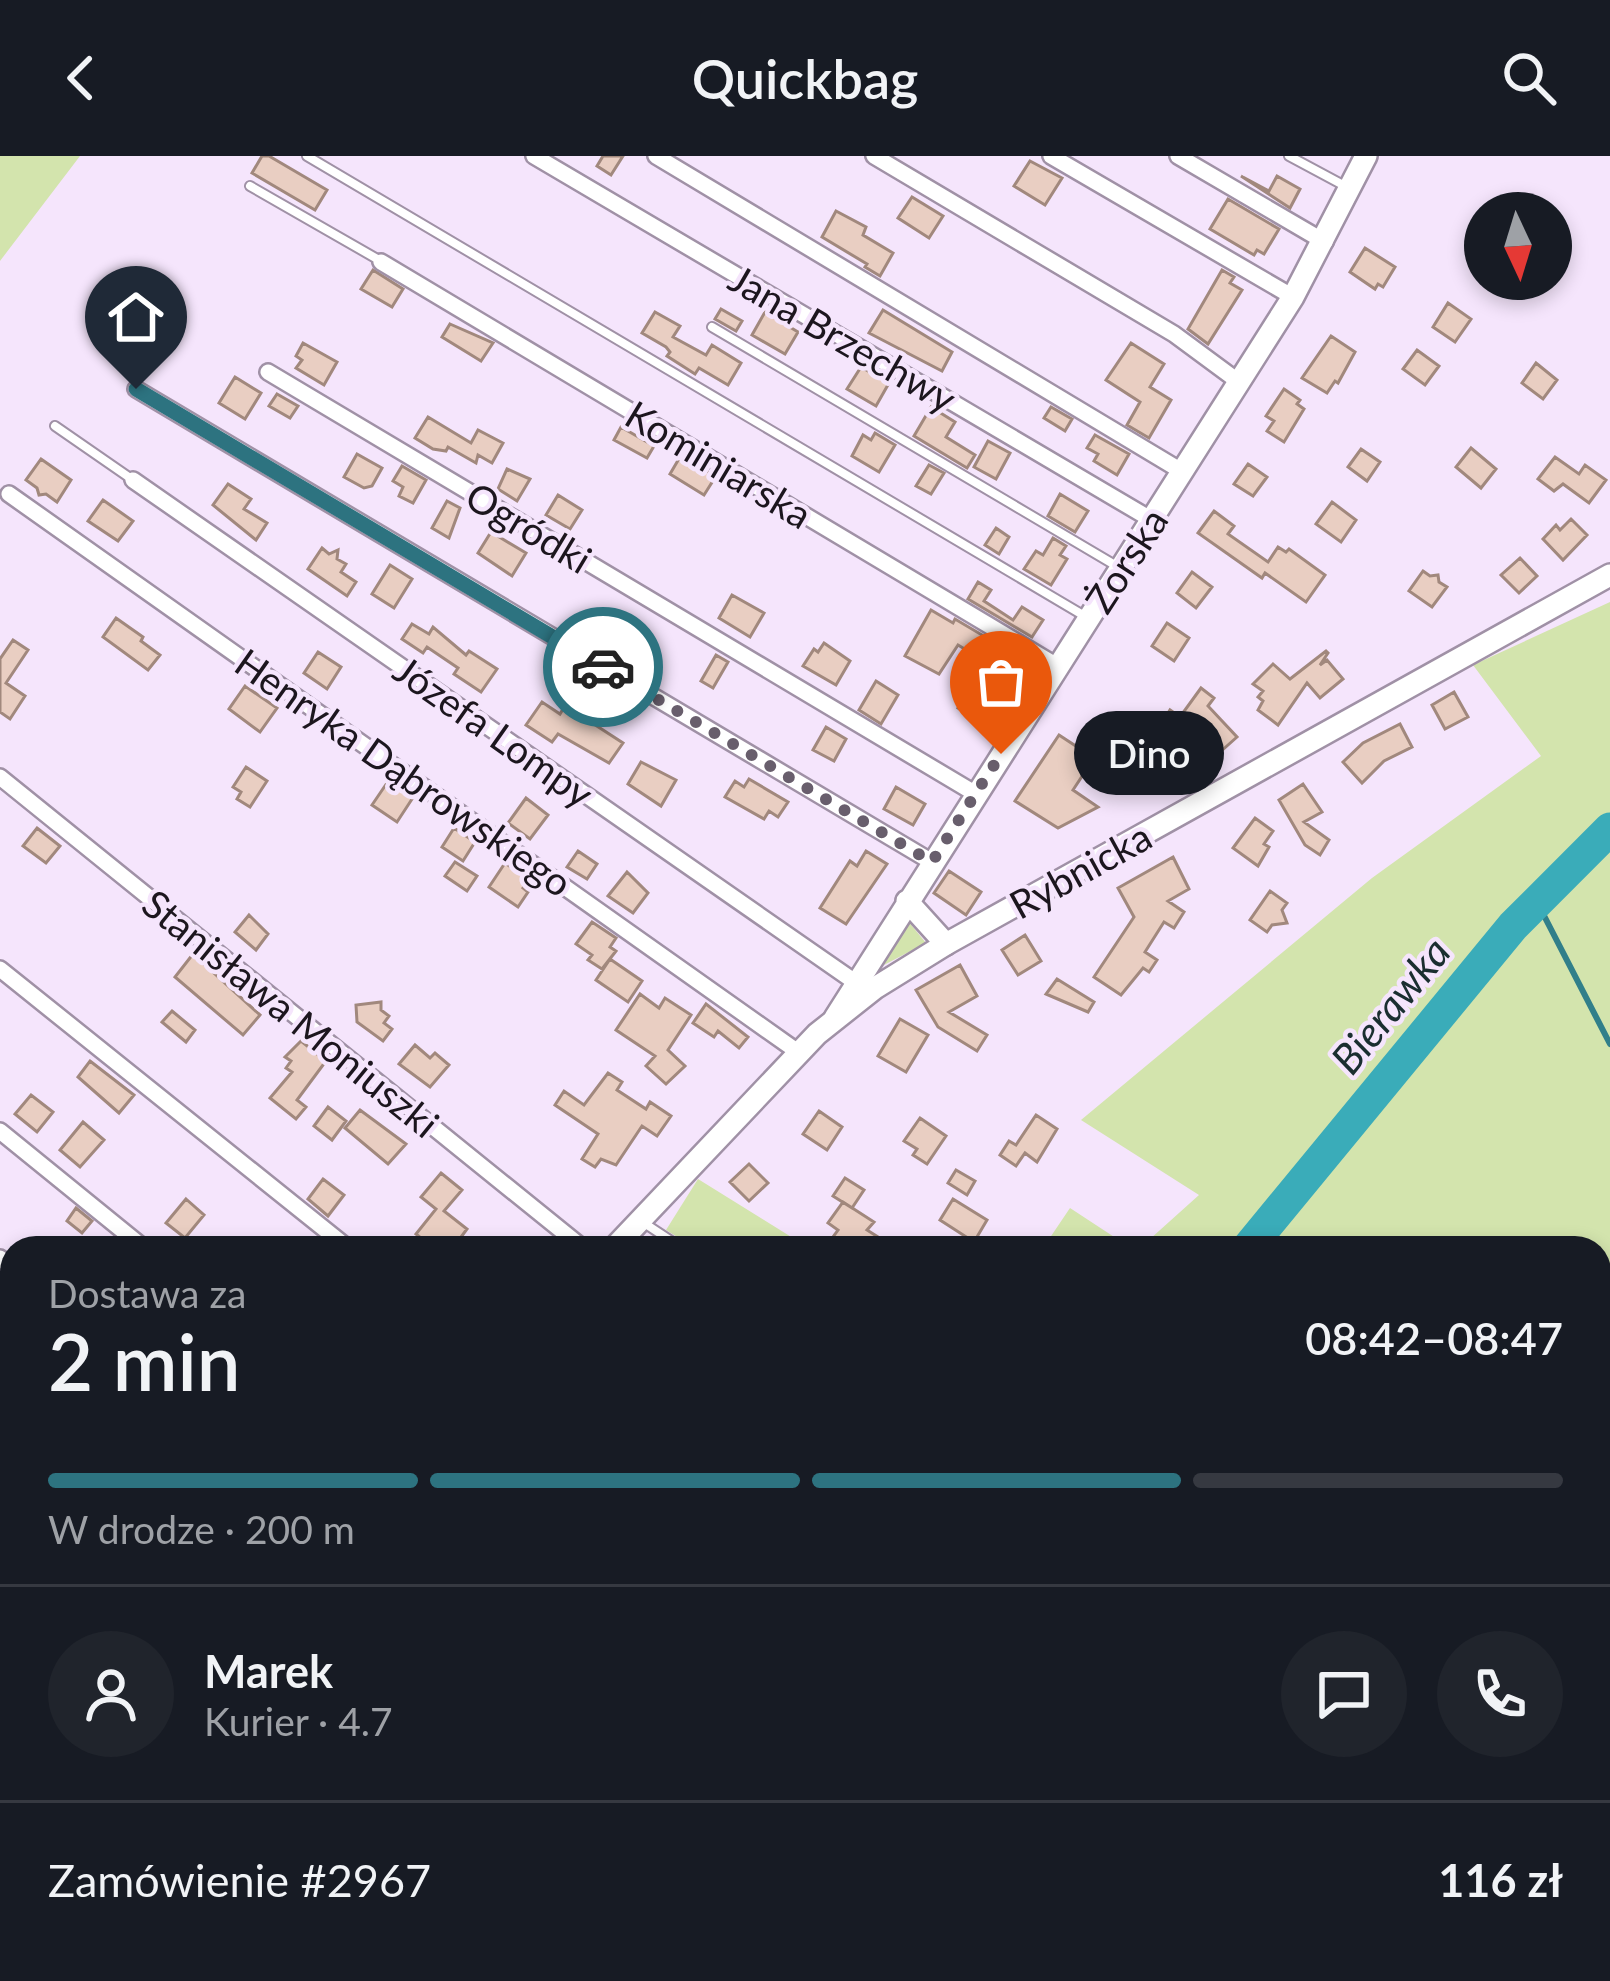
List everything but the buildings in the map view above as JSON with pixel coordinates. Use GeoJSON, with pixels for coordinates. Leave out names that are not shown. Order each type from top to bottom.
{"type":"FeatureCollection","features":[{"type":"Feature","properties":{"kind":"main road","name":"Żorska"},"geometry":{"type":"LineString","coordinates":[[835,1018],[1293,297],[1366,156]]}},
{"type":"Feature","properties":{"kind":"main road","name":"Rybnicka"},"geometry":{"type":"LineString","coordinates":[[625,1236],[835,1018],[946,944],[1610,575]]}},
{"type":"Feature","properties":{"kind":"main road"},"geometry":{"type":"LineString","coordinates":[[907,901],[946,944]]}},
{"type":"Feature","properties":{"kind":"street","name":"Jana Brzechwy"},"geometry":{"type":"LineString","coordinates":[[534,156],[1152,520]]}},
{"type":"Feature","properties":{"kind":"street"},"geometry":{"type":"LineString","coordinates":[[656,156],[1183,472]]}},
{"type":"Feature","properties":{"kind":"street"},"geometry":{"type":"LineString","coordinates":[[874,156],[1174,334],[1240,382]]}},
{"type":"Feature","properties":{"kind":"street"},"geometry":{"type":"LineString","coordinates":[[1052,156],[1293,297]]}},
{"type":"Feature","properties":{"kind":"street"},"geometry":{"type":"LineString","coordinates":[[1178,156],[1325,242]]}},
{"type":"Feature","properties":{"kind":"street","name":"Kominiarska"},"geometry":{"type":"LineString","coordinates":[[381,262],[1057,666]]}},
{"type":"Feature","properties":{"kind":"street","name":"Ogródki"},"geometry":{"type":"LineString","coordinates":[[268,372],[976,794]]}},
{"type":"Feature","properties":{"kind":"street"},"geometry":{"type":"LineString","coordinates":[[136,389],[932,862]]}},
{"type":"Feature","properties":{"kind":"street","name":"Józefa Lompy"},"geometry":{"type":"LineString","coordinates":[[134,480],[855,982]]}},
{"type":"Feature","properties":{"kind":"street","name":"Henryka Dąbrowskiego"},"geometry":{"type":"LineString","coordinates":[[9,494],[798,1052]]}},
{"type":"Feature","properties":{"kind":"street","name":"Stanisława Moniuszki"},"geometry":{"type":"LineString","coordinates":[[0,777],[568,1236]]}},
{"type":"Feature","properties":{"kind":"street"},"geometry":{"type":"LineString","coordinates":[[0,968],[333,1236]]}},
{"type":"Feature","properties":{"kind":"street"},"geometry":{"type":"LineString","coordinates":[[0,1131],[129,1236]]}},
{"type":"Feature","properties":{"kind":"lane"},"geometry":{"type":"LineString","coordinates":[[307,156],[1089,619]]}},
{"type":"Feature","properties":{"kind":"lane"},"geometry":{"type":"LineString","coordinates":[[1289,156],[1352,189]]}},
{"type":"Feature","properties":{"kind":"lane"},"geometry":{"type":"LineString","coordinates":[[250,186],[381,262]]}},
{"type":"Feature","properties":{"kind":"lane"},"geometry":{"type":"LineString","coordinates":[[712,327],[1121,568]]}},
{"type":"Feature","properties":{"kind":"lane"},"geometry":{"type":"LineString","coordinates":[[56,426],[134,480]]}},
{"type":"Feature","properties":{"kind":"lane"},"geometry":{"type":"LineString","coordinates":[[640,1220],[664,1236]]}},
{"type":"Feature","properties":{"kind":"green space"},"geometry":{"type":"Polygon","coordinates":[[[0,156],[80,156],[0,261],[0,156]]]}},
{"type":"Feature","properties":{"kind":"green space"},"geometry":{"type":"Polygon","coordinates":[[[1610,602],[1610,1236],[1153,1236],[1199,1195],[1081,1120],[1372,878],[1541,756],[1473,665],[1610,602]]]}},
{"type":"Feature","properties":{"kind":"green space"},"geometry":{"type":"Polygon","coordinates":[[[908,921],[926,943],[882,966],[908,921]]]}},
{"type":"Feature","properties":{"kind":"green space"},"geometry":{"type":"Polygon","coordinates":[[[698,1179],[790,1236],[676,1236],[666,1230],[698,1179]]]}},
{"type":"Feature","properties":{"kind":"green space"},"geometry":{"type":"Polygon","coordinates":[[[1070,1208],[1113,1236],[1051,1236],[1070,1208]]]}},
{"type":"Feature","properties":{"kind":"waterway","name":"Bierawka"},"geometry":{"type":"LineString","coordinates":[[1258,1236],[1513,926],[1610,829]]}},
{"type":"Feature","properties":{"kind":"waterway"},"geometry":{"type":"LineString","coordinates":[[1537,902],[1610,1044]]}},
{"type":"Feature","properties":{"kind":"way so far"},"geometry":{"type":"LineString","coordinates":[[603,667],[932,862],[1001,754]]}},
{"type":"Feature","properties":{"kind":"place","name":"Dino"},"geometry":{"type":"Point","coordinates":[1001,754]}},
{"type":"Feature","properties":{"kind":"route"},"geometry":{"type":"LineString","coordinates":[[136,389],[603,667]]}}]}
